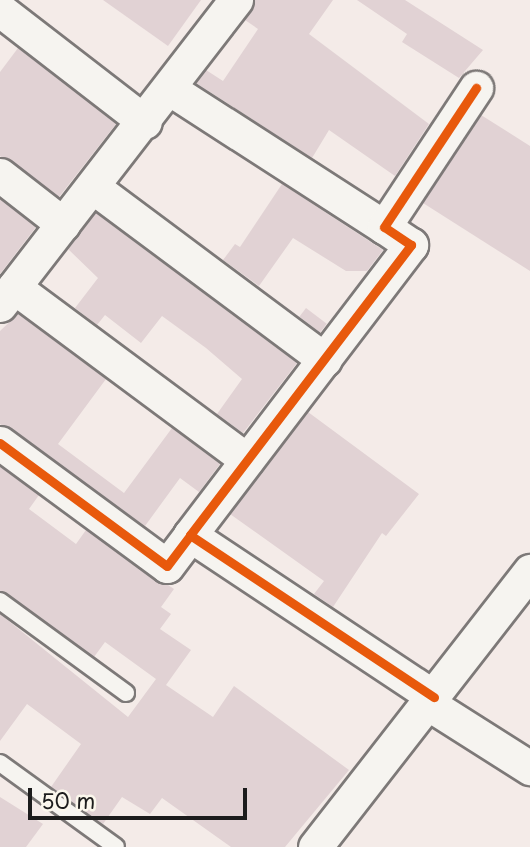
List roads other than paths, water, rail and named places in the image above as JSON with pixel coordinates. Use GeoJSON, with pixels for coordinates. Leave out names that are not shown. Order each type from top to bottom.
{"type":"FeatureCollection","features":[{"type":"Feature","properties":{"kind":"street"},"geometry":{"type":"LineString","coordinates":[[221,5],[170,89],[7,296],[247,460]]}},
{"type":"Feature","properties":{"kind":"street"},"geometry":{"type":"LineString","coordinates":[[0,10],[145,122]]}},
{"type":"Feature","properties":{"kind":"street"},"geometry":{"type":"LineString","coordinates":[[384,227],[476,88]]}},
{"type":"Feature","properties":{"kind":"street"},"geometry":{"type":"LineString","coordinates":[[0,443],[167,566],[411,245],[170,89]]}},
{"type":"Feature","properties":{"kind":"street"},"geometry":{"type":"LineString","coordinates":[[0,175],[63,224]]}},
{"type":"Feature","properties":{"kind":"street"},"geometry":{"type":"LineString","coordinates":[[93,187],[325,360]]}},
{"type":"Feature","properties":{"kind":"street"},"geometry":{"type":"LineString","coordinates":[[190,535],[530,768]]}},
{"type":"Feature","properties":{"kind":"street"},"geometry":{"type":"LineString","coordinates":[[315,847],[432,701],[530,571]]}},
{"type":"Feature","properties":{"kind":"lane"},"geometry":{"type":"LineString","coordinates":[[0,601],[126,693]]}},
{"type":"Feature","properties":{"kind":"lane"},"geometry":{"type":"LineString","coordinates":[[0,763],[116,847]]}}]}
